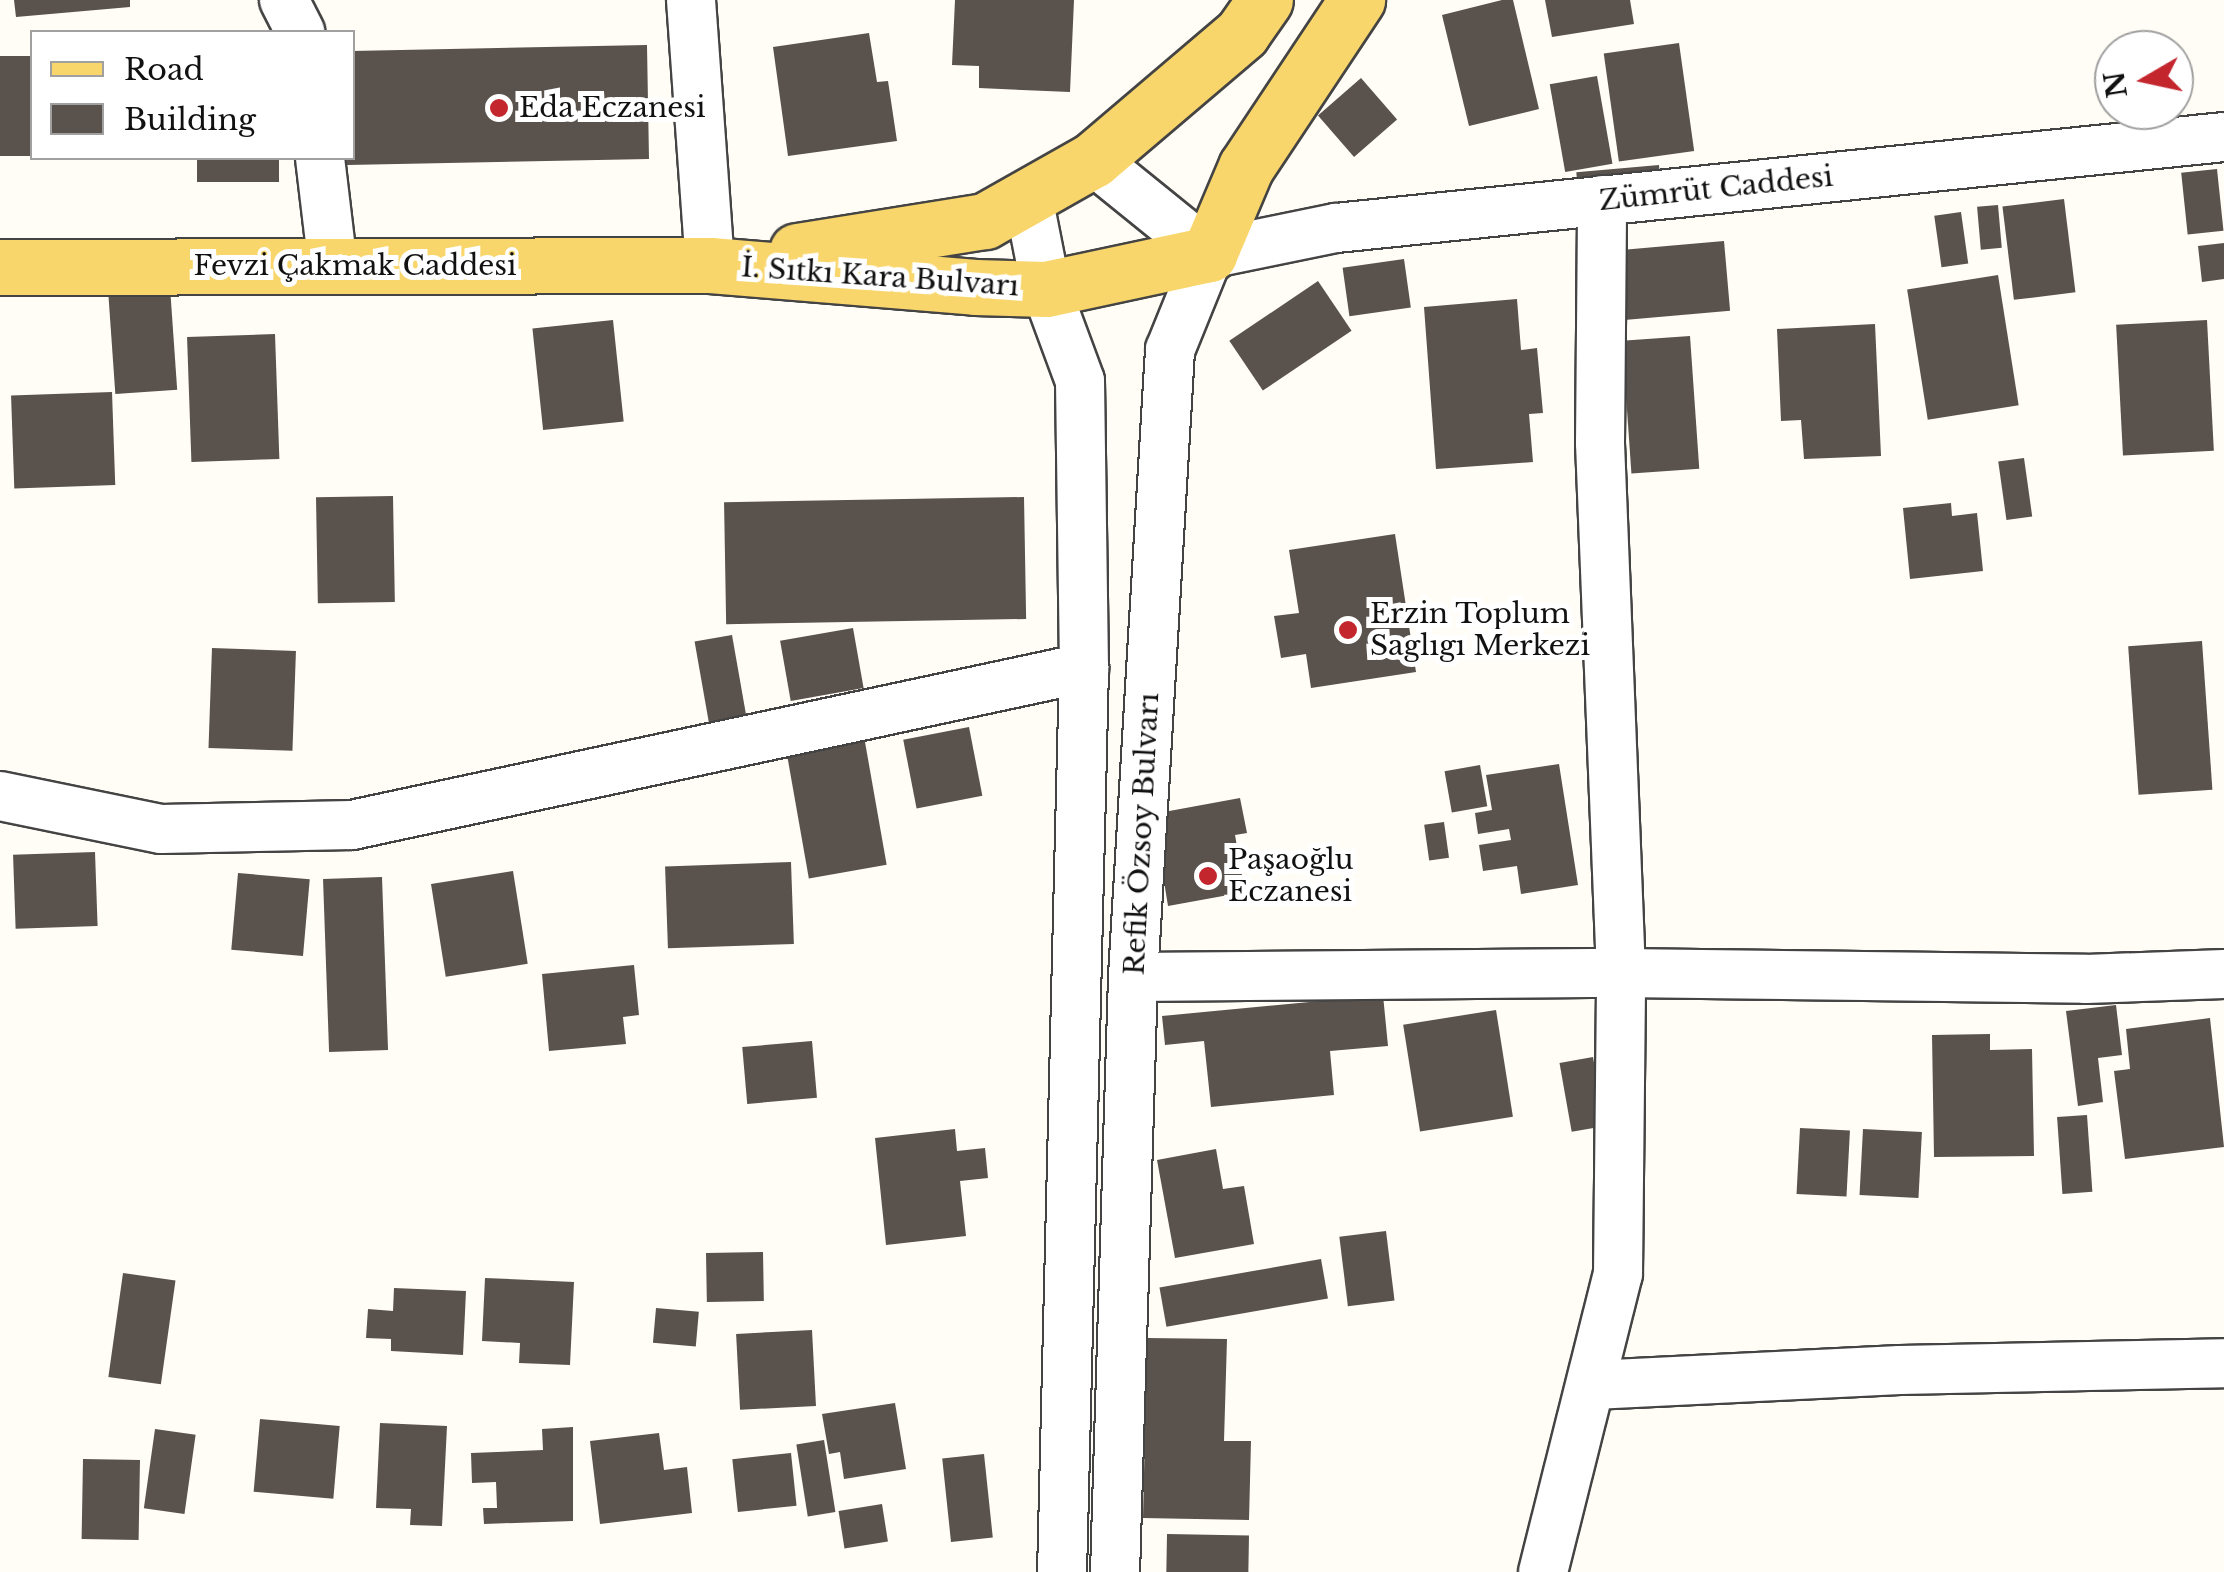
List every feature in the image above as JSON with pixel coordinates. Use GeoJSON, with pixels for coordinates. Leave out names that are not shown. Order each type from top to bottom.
{"type":"FeatureCollection","features":[{"type":"Feature","properties":{"kind":"main road","name":"İ. Sıtkı Kara Bulvarı"},"geometry":{"type":"LineString","coordinates":[[710,265],[985,221],[1094,160],[1242,33],[1266,0]]}},
{"type":"Feature","properties":{"kind":"main road"},"geometry":{"type":"LineString","coordinates":[[1209,254],[1246,167],[1357,0]]}},
{"type":"Feature","properties":{"kind":"main road","name":"İ. Sıtkı Kara Bulvarı"},"geometry":{"type":"LineString","coordinates":[[710,265],[975,288],[1046,288],[1209,254]]}},
{"type":"Feature","properties":{"kind":"main road","name":"Fevzi Çakmak Caddesi"},"geometry":{"type":"LineString","coordinates":[[0,267],[710,265]]}},
{"type":"Feature","properties":{"kind":"street"},"geometry":{"type":"LineString","coordinates":[[284,0],[299,30]]}},
{"type":"Feature","properties":{"kind":"street"},"geometry":{"type":"LineString","coordinates":[[691,0],[710,265]]}},
{"type":"Feature","properties":{"kind":"street","name":"Zümrüt Caddesi"},"geometry":{"type":"LineString","coordinates":[[1209,254],[1336,228],[2224,137]]}},
{"type":"Feature","properties":{"kind":"street"},"geometry":{"type":"LineString","coordinates":[[320,160],[333,267]]}},
{"type":"Feature","properties":{"kind":"street"},"geometry":{"type":"LineString","coordinates":[[1094,160],[1209,254]]}},
{"type":"Feature","properties":{"kind":"street","name":"Refik Özsoy Bulvarı"},"geometry":{"type":"LineString","coordinates":[[1028,197],[1046,288],[1080,381],[1084,668],[1062,1572]]}},
{"type":"Feature","properties":{"kind":"street"},"geometry":{"type":"LineString","coordinates":[[1543,1572],[1618,1274],[1621,973],[1600,443],[1602,200]]}},
{"type":"Feature","properties":{"kind":"street","name":"Refik Özsoy Bulvarı"},"geometry":{"type":"LineString","coordinates":[[1115,1572],[1133,976],[1170,350],[1209,254]]}},
{"type":"Feature","properties":{"kind":"street"},"geometry":{"type":"LineString","coordinates":[[0,796],[162,829],[352,825],[1084,668]]}},
{"type":"Feature","properties":{"kind":"street"},"geometry":{"type":"LineString","coordinates":[[1133,976],[1621,973],[2086,979],[2224,974]]}},
{"type":"Feature","properties":{"kind":"street"},"geometry":{"type":"LineString","coordinates":[[1593,1385],[1900,1370],[2224,1362]]}},
{"type":"Feature","properties":{"kind":"building"},"geometry":{"type":"Polygon","coordinates":[[[14,0],[130,0],[130,7],[16,17],[14,0]]]}},
{"type":"Feature","properties":{"kind":"building"},"geometry":{"type":"Polygon","coordinates":[[[955,0],[1074,0],[1070,92],[979,88],[979,66],[952,65],[955,0]]]}},
{"type":"Feature","properties":{"kind":"building"},"geometry":{"type":"Polygon","coordinates":[[[1513,0],[1539,109],[1469,126],[1442,15],[1513,0]]]}},
{"type":"Feature","properties":{"kind":"building"},"geometry":{"type":"Polygon","coordinates":[[[1545,0],[1630,0],[1634,24],[1552,37],[1545,0]]]}},
{"type":"Feature","properties":{"kind":"building"},"geometry":{"type":"Polygon","coordinates":[[[869,33],[877,82],[888,81],[897,141],[788,156],[773,47],[869,33]]]}},
{"type":"Feature","properties":{"kind":"building"},"geometry":{"type":"Polygon","coordinates":[[[1679,43],[1694,151],[1619,162],[1604,54],[1679,43]]]}},
{"type":"Feature","properties":{"kind":"building"},"geometry":{"type":"Polygon","coordinates":[[[647,45],[649,159],[347,165],[347,160],[355,160],[355,51],[647,45]]]}},
{"type":"Feature","properties":{"kind":"building"},"geometry":{"type":"Polygon","coordinates":[[[0,56],[30,56],[30,156],[0,156],[0,56]]]}},
{"type":"Feature","properties":{"kind":"building"},"geometry":{"type":"Polygon","coordinates":[[[1597,76],[1612,164],[1565,172],[1550,84],[1597,76]]]}},
{"type":"Feature","properties":{"kind":"building"},"geometry":{"type":"Polygon","coordinates":[[[1361,78],[1397,120],[1354,157],[1318,115],[1361,78]]]}},
{"type":"Feature","properties":{"kind":"building"},"geometry":{"type":"Polygon","coordinates":[[[197,160],[279,160],[279,182],[197,182],[197,160]]]}},
{"type":"Feature","properties":{"kind":"building"},"geometry":{"type":"Polygon","coordinates":[[[1659,165],[1661,187],[1578,194],[1576,172],[1659,165]]]}},
{"type":"Feature","properties":{"kind":"building"},"geometry":{"type":"Polygon","coordinates":[[[2217,169],[2223,231],[2188,234],[2181,173],[2217,169]]]}},
{"type":"Feature","properties":{"kind":"building"},"geometry":{"type":"Polygon","coordinates":[[[2064,199],[2075,292],[2014,300],[2002,207],[2064,199]]]}},
{"type":"Feature","properties":{"kind":"building"},"geometry":{"type":"Polygon","coordinates":[[[1998,205],[2002,248],[1981,250],[1977,207],[1998,205]]]}},
{"type":"Feature","properties":{"kind":"building"},"geometry":{"type":"Polygon","coordinates":[[[1961,212],[1968,263],[1941,267],[1934,216],[1961,212]]]}},
{"type":"Feature","properties":{"kind":"building"},"geometry":{"type":"Polygon","coordinates":[[[1724,241],[1730,311],[1625,320],[1618,250],[1724,241]]]}},
{"type":"Feature","properties":{"kind":"building"},"geometry":{"type":"Polygon","coordinates":[[[2224,243],[2224,279],[2202,282],[2198,246],[2224,243]]]}},
{"type":"Feature","properties":{"kind":"building"},"geometry":{"type":"Polygon","coordinates":[[[1404,259],[1411,308],[1349,316],[1343,268],[1404,259]]]}},
{"type":"Feature","properties":{"kind":"building"},"geometry":{"type":"Polygon","coordinates":[[[1998,275],[2019,405],[1928,420],[1907,289],[1998,275]]]}},
{"type":"Feature","properties":{"kind":"building"},"geometry":{"type":"Polygon","coordinates":[[[1318,281],[1352,331],[1263,391],[1229,341],[1318,281]]]}},
{"type":"Feature","properties":{"kind":"building"},"geometry":{"type":"Polygon","coordinates":[[[170,287],[177,390],[115,394],[108,291],[170,287]]]}},
{"type":"Feature","properties":{"kind":"building"},"geometry":{"type":"Polygon","coordinates":[[[1517,299],[1521,350],[1537,348],[1543,413],[1529,414],[1533,462],[1436,469],[1424,307],[1517,299]]]}},
{"type":"Feature","properties":{"kind":"building"},"geometry":{"type":"Polygon","coordinates":[[[613,320],[624,421],[543,430],[532,328],[613,320]]]}},
{"type":"Feature","properties":{"kind":"building"},"geometry":{"type":"Polygon","coordinates":[[[2207,320],[2214,451],[2123,456],[2116,325],[2207,320]]]}},
{"type":"Feature","properties":{"kind":"building"},"geometry":{"type":"Polygon","coordinates":[[[1875,324],[1881,456],[1804,459],[1801,420],[1781,421],[1777,329],[1875,324]]]}},
{"type":"Feature","properties":{"kind":"building"},"geometry":{"type":"Polygon","coordinates":[[[275,334],[279,459],[191,462],[187,337],[275,334]]]}},
{"type":"Feature","properties":{"kind":"building"},"geometry":{"type":"Polygon","coordinates":[[[1690,336],[1699,469],[1631,473],[1622,341],[1690,336]]]}},
{"type":"Feature","properties":{"kind":"building"},"geometry":{"type":"Polygon","coordinates":[[[112,392],[115,485],[14,488],[11,396],[112,392]]]}},
{"type":"Feature","properties":{"kind":"building"},"geometry":{"type":"Polygon","coordinates":[[[2024,458],[2032,516],[2006,520],[1998,462],[2024,458]]]}},
{"type":"Feature","properties":{"kind":"building"},"geometry":{"type":"Polygon","coordinates":[[[393,496],[395,602],[318,603],[316,497],[393,496]]]}},
{"type":"Feature","properties":{"kind":"building"},"geometry":{"type":"Polygon","coordinates":[[[1024,497],[1026,619],[726,624],[724,502],[1024,497]]]}},
{"type":"Feature","properties":{"kind":"building"},"geometry":{"type":"Polygon","coordinates":[[[1951,503],[1952,516],[1977,513],[1983,571],[1910,579],[1903,508],[1951,503]]]}},
{"type":"Feature","properties":{"kind":"building"},"geometry":{"type":"Polygon","coordinates":[[[1395,534],[1416,672],[1311,688],[1306,654],[1281,658],[1274,616],[1299,613],[1289,550],[1395,534]]]}},
{"type":"Feature","properties":{"kind":"building"},"geometry":{"type":"Polygon","coordinates":[[[853,628],[864,688],[791,701],[780,641],[853,628]]]}},
{"type":"Feature","properties":{"kind":"building"},"geometry":{"type":"Polygon","coordinates":[[[732,635],[747,722],[710,728],[695,642],[732,635]]]}},
{"type":"Feature","properties":{"kind":"building"},"geometry":{"type":"Polygon","coordinates":[[[2202,641],[2212,790],[2139,795],[2128,646],[2202,641]]]}},
{"type":"Feature","properties":{"kind":"building"},"geometry":{"type":"Polygon","coordinates":[[[212,648],[296,651],[292,751],[209,748],[212,648]]]}},
{"type":"Feature","properties":{"kind":"building"},"geometry":{"type":"Polygon","coordinates":[[[862,725],[887,865],[809,879],[784,739],[862,725]]]}},
{"type":"Feature","properties":{"kind":"building"},"geometry":{"type":"Polygon","coordinates":[[[969,727],[982,796],[917,808],[903,740],[969,727]]]}},
{"type":"Feature","properties":{"kind":"building"},"geometry":{"type":"Polygon","coordinates":[[[1559,764],[1578,885],[1521,894],[1517,866],[1483,871],[1479,845],[1511,840],[1509,829],[1478,834],[1475,813],[1492,810],[1486,775],[1559,764]]]}},
{"type":"Feature","properties":{"kind":"building"},"geometry":{"type":"Polygon","coordinates":[[[1480,765],[1487,806],[1452,813],[1445,771],[1480,765]]]}},
{"type":"Feature","properties":{"kind":"building"},"geometry":{"type":"Polygon","coordinates":[[[1240,798],[1247,833],[1235,835],[1245,892],[1168,906],[1153,814],[1240,798]]]}},
{"type":"Feature","properties":{"kind":"building"},"geometry":{"type":"Polygon","coordinates":[[[1444,822],[1449,858],[1429,860],[1424,825],[1444,822]]]}},
{"type":"Feature","properties":{"kind":"building"},"geometry":{"type":"Polygon","coordinates":[[[95,852],[98,926],[16,929],[13,855],[95,852]]]}},
{"type":"Feature","properties":{"kind":"building"},"geometry":{"type":"Polygon","coordinates":[[[791,862],[794,944],[668,948],[665,866],[791,862]]]}},
{"type":"Feature","properties":{"kind":"building"},"geometry":{"type":"Polygon","coordinates":[[[513,871],[528,964],[446,977],[431,884],[513,871]]]}},
{"type":"Feature","properties":{"kind":"building"},"geometry":{"type":"Polygon","coordinates":[[[238,873],[310,879],[303,956],[231,950],[238,873]]]}},
{"type":"Feature","properties":{"kind":"building"},"geometry":{"type":"Polygon","coordinates":[[[382,877],[388,1050],[329,1052],[323,879],[382,877]]]}},
{"type":"Feature","properties":{"kind":"building"},"geometry":{"type":"Polygon","coordinates":[[[634,965],[639,1015],[623,1017],[626,1044],[549,1051],[542,974],[634,965]]]}},
{"type":"Feature","properties":{"kind":"building"},"geometry":{"type":"Polygon","coordinates":[[[1383,995],[1388,1046],[1330,1051],[1334,1095],[1211,1107],[1204,1041],[1165,1045],[1162,1016],[1383,995]]]}},
{"type":"Feature","properties":{"kind":"building"},"geometry":{"type":"Polygon","coordinates":[[[2116,1005],[2122,1055],[2098,1058],[2103,1102],[2078,1106],[2066,1011],[2116,1005]]]}},
{"type":"Feature","properties":{"kind":"building"},"geometry":{"type":"Polygon","coordinates":[[[1496,1010],[1513,1117],[1420,1131],[1403,1025],[1496,1010]]]}},
{"type":"Feature","properties":{"kind":"building"},"geometry":{"type":"Polygon","coordinates":[[[2210,1018],[2224,1147],[2125,1159],[2114,1071],[2130,1069],[2126,1029],[2210,1018]]]}},
{"type":"Feature","properties":{"kind":"building"},"geometry":{"type":"Polygon","coordinates":[[[1990,1034],[1990,1050],[2032,1049],[2034,1156],[1934,1157],[1932,1035],[1990,1034]]]}},
{"type":"Feature","properties":{"kind":"building"},"geometry":{"type":"Polygon","coordinates":[[[812,1041],[817,1098],[747,1104],[742,1047],[812,1041]]]}},
{"type":"Feature","properties":{"kind":"building"},"geometry":{"type":"Polygon","coordinates":[[[1593,1057],[1605,1126],[1572,1132],[1560,1063],[1593,1057]]]}},
{"type":"Feature","properties":{"kind":"building"},"geometry":{"type":"Polygon","coordinates":[[[2087,1115],[2092,1192],[2062,1194],[2057,1117],[2087,1115]]]}},
{"type":"Feature","properties":{"kind":"building"},"geometry":{"type":"Polygon","coordinates":[[[1800,1128],[1850,1131],[1846,1197],[1797,1194],[1800,1128]]]}},
{"type":"Feature","properties":{"kind":"building"},"geometry":{"type":"Polygon","coordinates":[[[955,1129],[957,1151],[985,1148],[988,1178],[960,1181],[966,1236],[886,1245],[875,1138],[955,1129]]]}},
{"type":"Feature","properties":{"kind":"building"},"geometry":{"type":"Polygon","coordinates":[[[1863,1129],[1922,1132],[1918,1198],[1860,1195],[1863,1129]]]}},
{"type":"Feature","properties":{"kind":"building"},"geometry":{"type":"Polygon","coordinates":[[[1216,1149],[1223,1189],[1244,1186],[1254,1244],[1175,1258],[1157,1160],[1216,1149]]]}},
{"type":"Feature","properties":{"kind":"building"},"geometry":{"type":"Polygon","coordinates":[[[1386,1231],[1395,1300],[1348,1306],[1339,1237],[1386,1231]]]}},
{"type":"Feature","properties":{"kind":"building"},"geometry":{"type":"Polygon","coordinates":[[[763,1252],[764,1301],[707,1302],[706,1253],[763,1252]]]}},
{"type":"Feature","properties":{"kind":"building"},"geometry":{"type":"Polygon","coordinates":[[[1321,1259],[1328,1298],[1166,1327],[1159,1287],[1321,1259]]]}},
{"type":"Feature","properties":{"kind":"building"},"geometry":{"type":"Polygon","coordinates":[[[123,1273],[175,1280],[161,1384],[108,1377],[123,1273]]]}},
{"type":"Feature","properties":{"kind":"building"},"geometry":{"type":"Polygon","coordinates":[[[485,1278],[574,1282],[570,1365],[519,1363],[520,1343],[482,1341],[485,1278]]]}},
{"type":"Feature","properties":{"kind":"building"},"geometry":{"type":"Polygon","coordinates":[[[394,1288],[466,1291],[463,1355],[391,1351],[391,1339],[366,1338],[368,1309],[393,1311],[394,1288]]]}},
{"type":"Feature","properties":{"kind":"building"},"geometry":{"type":"Polygon","coordinates":[[[656,1308],[699,1312],[696,1347],[653,1343],[656,1308]]]}},
{"type":"Feature","properties":{"kind":"building"},"geometry":{"type":"Polygon","coordinates":[[[812,1330],[816,1406],[740,1410],[736,1334],[812,1330]]]}},
{"type":"Feature","properties":{"kind":"building"},"geometry":{"type":"Polygon","coordinates":[[[1147,1338],[1227,1339],[1224,1441],[1251,1441],[1249,1520],[1143,1518],[1147,1338]]]}},
{"type":"Feature","properties":{"kind":"building"},"geometry":{"type":"Polygon","coordinates":[[[895,1403],[906,1469],[844,1479],[840,1452],[829,1454],[822,1414],[895,1403]]]}},
{"type":"Feature","properties":{"kind":"building"},"geometry":{"type":"Polygon","coordinates":[[[260,1419],[340,1426],[333,1499],[254,1492],[260,1419]]]}},
{"type":"Feature","properties":{"kind":"building"},"geometry":{"type":"Polygon","coordinates":[[[380,1423],[447,1426],[442,1526],[410,1525],[411,1509],[376,1508],[380,1423]]]}},
{"type":"Feature","properties":{"kind":"building"},"geometry":{"type":"Polygon","coordinates":[[[573,1427],[573,1521],[484,1524],[483,1508],[497,1508],[496,1482],[472,1483],[471,1453],[543,1450],[542,1429],[573,1427]]]}},
{"type":"Feature","properties":{"kind":"building"},"geometry":{"type":"Polygon","coordinates":[[[155,1429],[196,1435],[184,1514],[144,1508],[155,1429]]]}},
{"type":"Feature","properties":{"kind":"building"},"geometry":{"type":"Polygon","coordinates":[[[659,1433],[664,1470],[687,1467],[692,1513],[600,1524],[590,1441],[659,1433]]]}},
{"type":"Feature","properties":{"kind":"building"},"geometry":{"type":"Polygon","coordinates":[[[824,1440],[835,1512],[808,1516],[796,1444],[824,1440]]]}},
{"type":"Feature","properties":{"kind":"building"},"geometry":{"type":"Polygon","coordinates":[[[791,1453],[797,1506],[738,1512],[732,1459],[791,1453]]]}},
{"type":"Feature","properties":{"kind":"building"},"geometry":{"type":"Polygon","coordinates":[[[984,1454],[993,1538],[951,1542],[942,1458],[984,1454]]]}},
{"type":"Feature","properties":{"kind":"building"},"geometry":{"type":"Polygon","coordinates":[[[83,1459],[140,1460],[139,1540],[82,1539],[83,1459]]]}},
{"type":"Feature","properties":{"kind":"building"},"geometry":{"type":"Polygon","coordinates":[[[882,1504],[888,1542],[844,1548],[839,1511],[882,1504]]]}},
{"type":"Feature","properties":{"kind":"building"},"geometry":{"type":"Polygon","coordinates":[[[1167,1534],[1249,1535],[1248,1572],[1166,1572],[1167,1534]]]}},
{"type":"Feature","properties":{"kind":"place","name":"Eda Eczanesi"},"geometry":{"type":"Point","coordinates":[499,108]}},
{"type":"Feature","properties":{"kind":"place","name":"Erzin Toplum Saglıgı Merkezi"},"geometry":{"type":"Point","coordinates":[1348,630]}},
{"type":"Feature","properties":{"kind":"place","name":"Paşaoğlu Eczanesi"},"geometry":{"type":"Point","coordinates":[1208,876]}}]}
